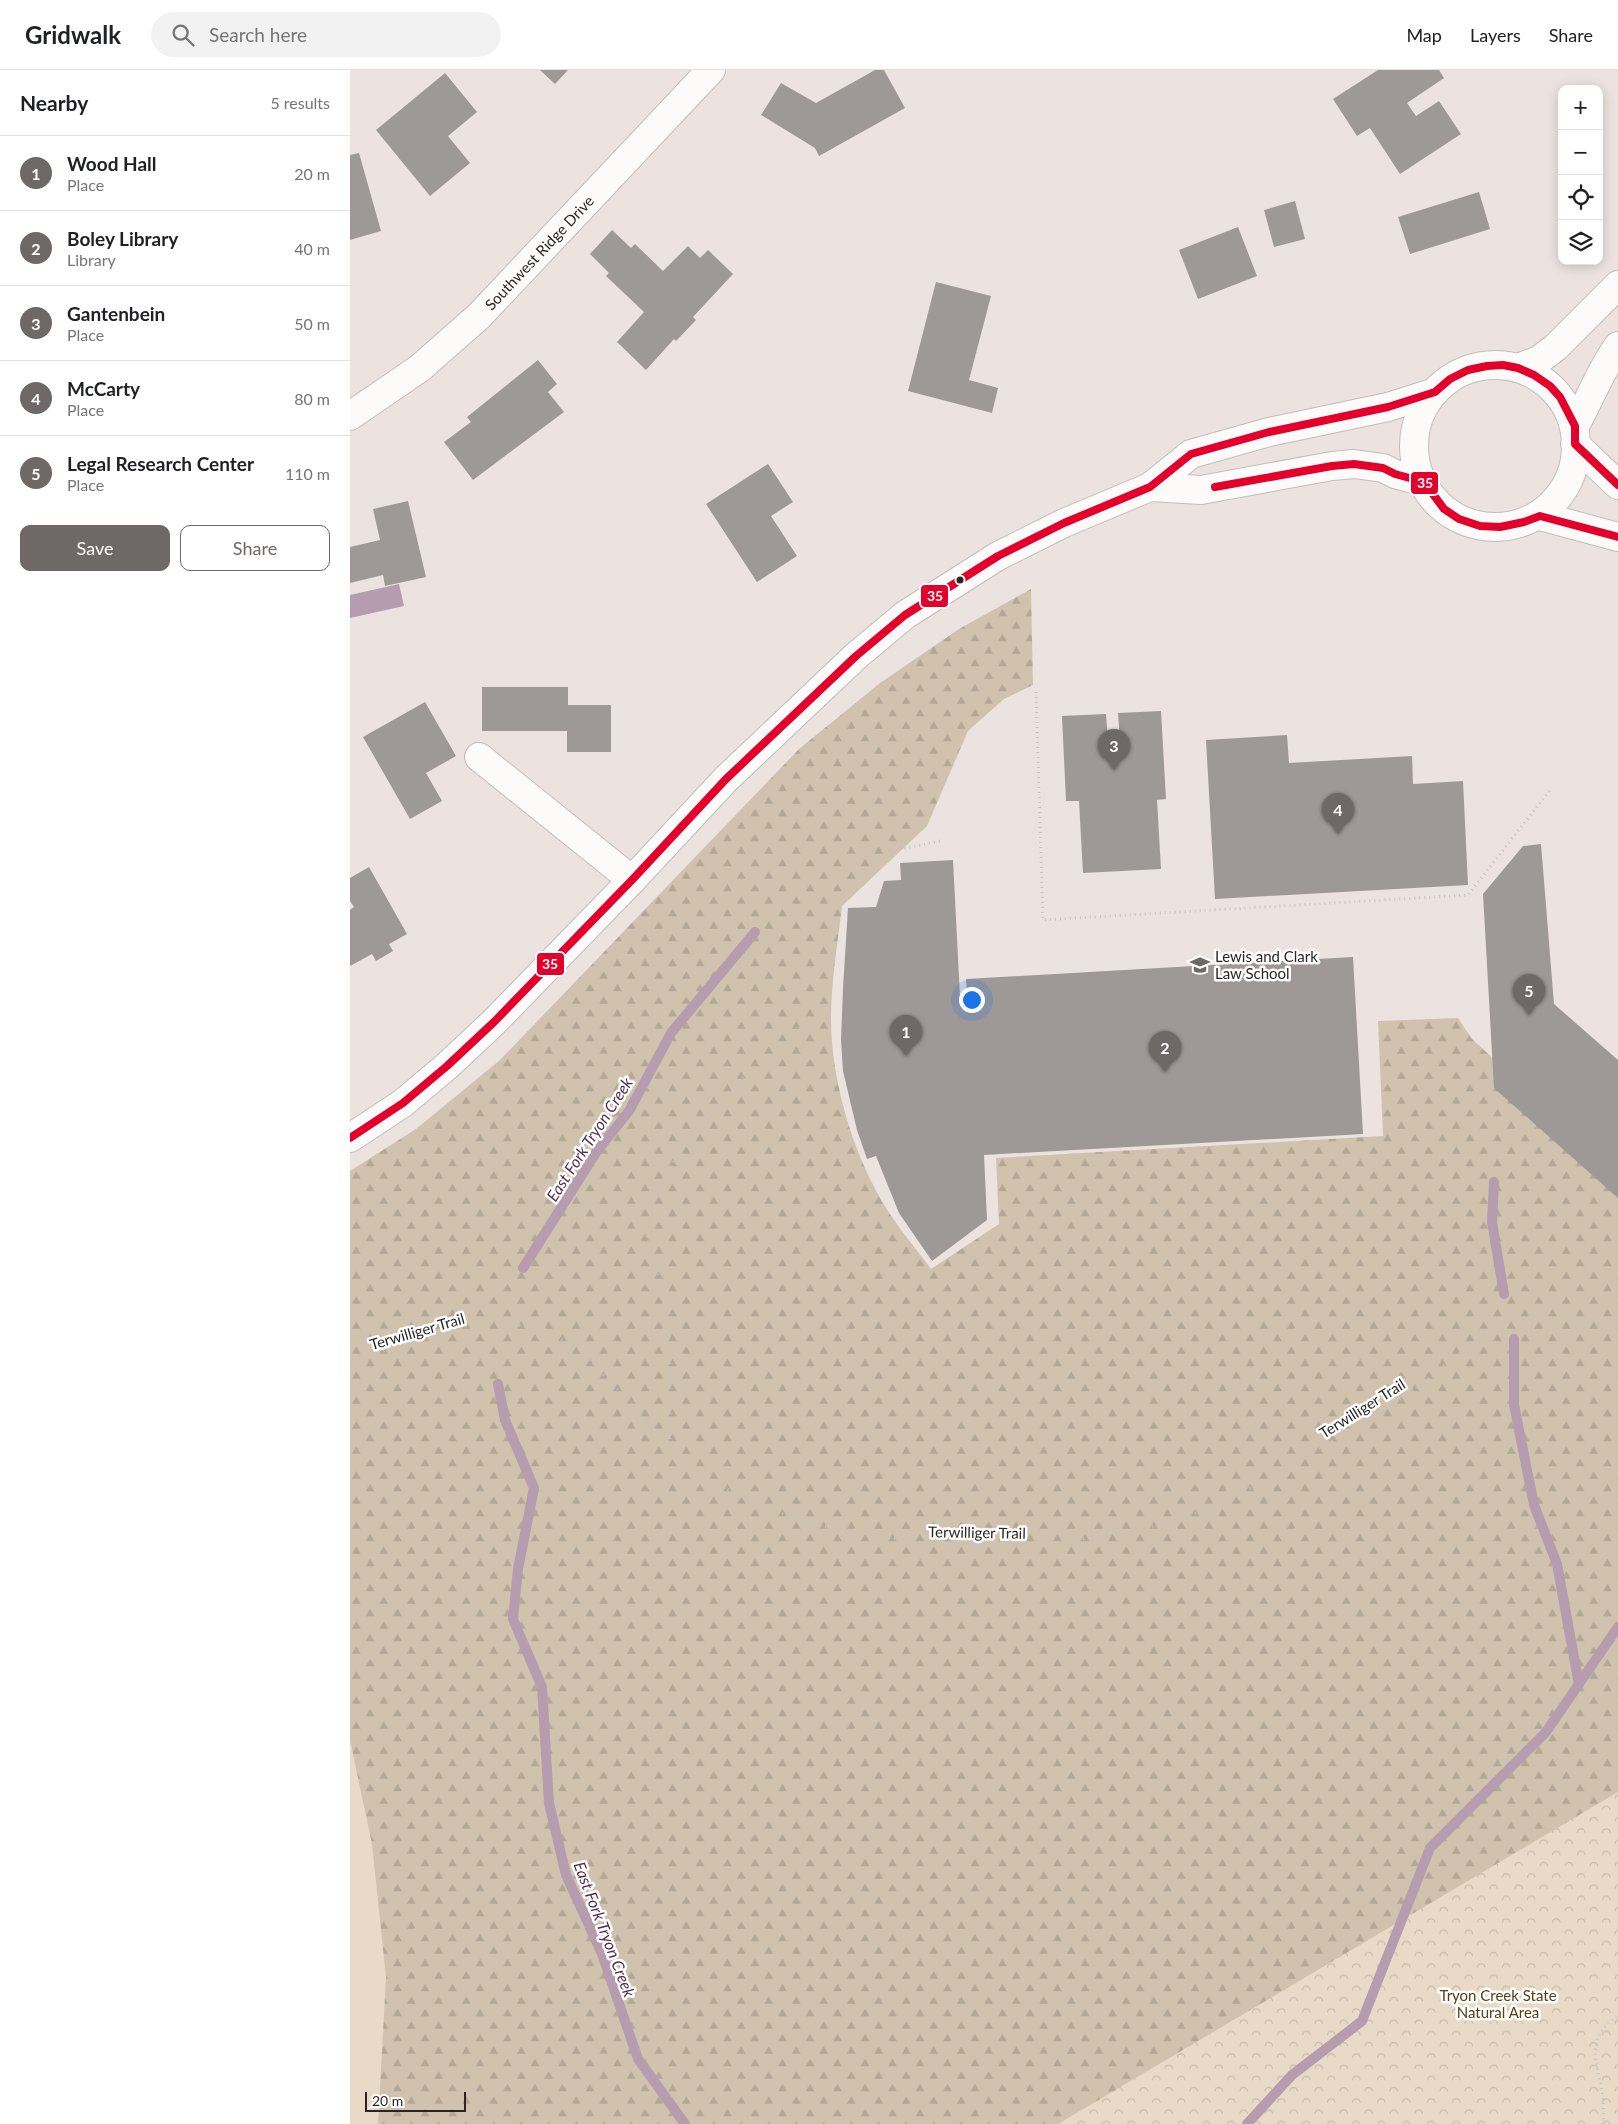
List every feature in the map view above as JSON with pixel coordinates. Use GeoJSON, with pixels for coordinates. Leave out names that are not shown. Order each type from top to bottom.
{"type":"FeatureCollection","features":[{"type":"Feature","properties":{"kind":"main road","name":"Southwest Ridge Drive"},"geometry":{"type":"LineString","coordinates":[[350,416],[420,368],[479,316],[711,70]]}},
{"type":"Feature","properties":{"kind":"main road"},"geometry":{"type":"LineString","coordinates":[[1518,368],[1540,360],[1556,347],[1618,284]]}},
{"type":"Feature","properties":{"kind":"main road"},"geometry":{"type":"LineString","coordinates":[[1618,346],[1594,384],[1575,435],[1574,466],[1566,485],[1540,516],[1524,522],[1500,527],[1480,526],[1459,519],[1444,509],[1424,482],[1414,451],[1416,428],[1422,410],[1435,392],[1450,379],[1468,370],[1503,365],[1518,368],[1534,375],[1550,386],[1560,397],[1575,435],[1618,485]]}},
{"type":"Feature","properties":{"kind":"main road"},"geometry":{"type":"LineString","coordinates":[[350,1138],[403,1103],[447,1066],[494,1022],[632,880],[726,779],[856,656],[905,614],[998,556],[1064,523],[1150,488],[1191,454],[1269,432],[1388,407],[1435,392]]}},
{"type":"Feature","properties":{"kind":"main road"},"geometry":{"type":"LineString","coordinates":[[1150,488],[1201,490],[1332,466],[1354,464],[1383,468],[1395,474],[1424,482]]}},
{"type":"Feature","properties":{"kind":"main road"},"geometry":{"type":"LineString","coordinates":[[1540,516],[1618,537]]}},
{"type":"Feature","properties":{"kind":"main road"},"geometry":{"type":"LineString","coordinates":[[479,757],[632,880]]}},
{"type":"Feature","properties":{"kind":"path"},"geometry":{"type":"LineString","coordinates":[[1036,692],[1043,920],[1468,896],[1550,790]]}},
{"type":"Feature","properties":{"kind":"path"},"geometry":{"type":"LineString","coordinates":[[670,1445],[670,1347],[659,1277],[646,1233],[657,1191],[676,1156],[750,1070],[788,1040],[820,1005],[834,955],[835,906],[859,878],[888,852],[940,841]]}},
{"type":"Feature","properties":{"kind":"path","name":"Terwilliger Trail"},"geometry":{"type":"LineString","coordinates":[[350,1361],[458,1328],[501,1322],[544,1330],[581,1351],[670,1445],[711,1480],[759,1507],[830,1528],[922,1543],[1017,1546],[1063,1542],[1148,1528],[1185,1518],[1256,1486],[1406,1396],[1497,1323],[1531,1315],[1618,1324]]}},
{"type":"Feature","properties":{"kind":"path"},"geometry":{"type":"LineString","coordinates":[[1604,2124],[1602,2094],[1594,2054],[1596,2037],[1606,2023],[1618,2016]]}},
{"type":"Feature","properties":{"kind":"green space"},"geometry":{"type":"Polygon","coordinates":[[[1031,589],[1033,685],[1004,699],[968,731],[927,826],[842,906],[832,991],[832,1042],[844,1108],[858,1151],[888,1211],[931,1269],[999,1224],[996,1158],[1383,1136],[1378,1021],[1458,1018],[1472,1039],[1618,1172],[1618,2124],[350,2124],[350,1171],[416,1129],[500,1060],[799,749],[880,683],[959,629],[1031,589]]]}},
{"type":"Feature","properties":{"kind":"green space"},"geometry":{"type":"Polygon","coordinates":[[[350,1740],[372,1844],[386,1977],[378,2124],[350,2124],[350,1740]]]}},
{"type":"Feature","properties":{"kind":"green space","name":"Tryon Creek State Natural Area"},"geometry":{"type":"Polygon","coordinates":[[[1618,1792],[1618,2124],[1058,2124],[1618,1792]]]}},
{"type":"Feature","properties":{"kind":"shaded area"},"geometry":{"type":"Polygon","coordinates":[[[399,584],[404,606],[350,618],[350,595],[399,584]]]}},
{"type":"Feature","properties":{"kind":"building"},"geometry":{"type":"Polygon","coordinates":[[[540,70],[568,70],[555,84],[540,70]]]}},
{"type":"Feature","properties":{"kind":"building"},"geometry":{"type":"Polygon","coordinates":[[[875,70],[884,70],[905,108],[819,156],[815,148],[761,115],[781,83],[816,103],[875,70]]]}},
{"type":"Feature","properties":{"kind":"building"},"geometry":{"type":"Polygon","coordinates":[[[1378,70],[1439,70],[1444,78],[1407,103],[1416,116],[1439,101],[1461,134],[1400,174],[1370,128],[1357,136],[1333,99],[1378,70]]]}},
{"type":"Feature","properties":{"kind":"building"},"geometry":{"type":"Polygon","coordinates":[[[445,73],[477,112],[448,136],[470,163],[430,196],[376,130],[445,73]]]}},
{"type":"Feature","properties":{"kind":"building"},"geometry":{"type":"Polygon","coordinates":[[[359,153],[381,231],[350,240],[350,155],[359,153]]]}},
{"type":"Feature","properties":{"kind":"building"},"geometry":{"type":"Polygon","coordinates":[[[1479,192],[1490,229],[1410,254],[1398,217],[1479,192]]]}},
{"type":"Feature","properties":{"kind":"building"},"geometry":{"type":"Polygon","coordinates":[[[1295,201],[1305,239],[1274,247],[1264,210],[1295,201]]]}},
{"type":"Feature","properties":{"kind":"building"},"geometry":{"type":"Polygon","coordinates":[[[1238,227],[1257,276],[1198,299],[1179,250],[1238,227]]]}},
{"type":"Feature","properties":{"kind":"building"},"geometry":{"type":"Polygon","coordinates":[[[612,230],[631,248],[635,244],[663,271],[688,246],[700,258],[708,250],[733,274],[693,317],[696,320],[676,341],[674,339],[646,370],[617,342],[644,312],[606,276],[609,273],[590,254],[612,230]]]}},
{"type":"Feature","properties":{"kind":"building"},"geometry":{"type":"Polygon","coordinates":[[[936,282],[991,296],[969,380],[998,388],[992,413],[908,391],[936,282]]]}},
{"type":"Feature","properties":{"kind":"building"},"geometry":{"type":"Polygon","coordinates":[[[538,360],[557,384],[548,392],[564,412],[473,480],[444,442],[471,422],[467,417],[538,360]]]}},
{"type":"Feature","properties":{"kind":"building"},"geometry":{"type":"Polygon","coordinates":[[[768,464],[793,502],[771,516],[797,556],[757,582],[706,504],[768,464]]]}},
{"type":"Feature","properties":{"kind":"building"},"geometry":{"type":"Polygon","coordinates":[[[408,501],[426,577],[385,586],[383,575],[350,583],[350,547],[380,540],[373,509],[408,501]]]}},
{"type":"Feature","properties":{"kind":"building"},"geometry":{"type":"Polygon","coordinates":[[[482,687],[568,687],[568,705],[611,705],[611,752],[567,752],[567,731],[482,731],[482,687]]]}},
{"type":"Feature","properties":{"kind":"building"},"geometry":{"type":"Polygon","coordinates":[[[425,702],[456,756],[426,773],[442,801],[410,819],[363,737],[425,702]]]}},
{"type":"Feature","properties":{"kind":"building"},"geometry":{"type":"Polygon","coordinates":[[[1161,711],[1166,799],[1157,800],[1161,869],[1083,873],[1079,801],[1066,801],[1062,716],[1106,714],[1108,741],[1120,740],[1118,713],[1161,711]]]}},
{"type":"Feature","properties":{"kind":"building"},"geometry":{"type":"Polygon","coordinates":[[[1287,735],[1289,763],[1412,756],[1413,784],[1463,781],[1468,885],[1215,899],[1206,740],[1287,735]]]}},
{"type":"Feature","properties":{"kind":"building"},"geometry":{"type":"Polygon","coordinates":[[[1541,844],[1554,1004],[1618,1060],[1618,1198],[1494,1088],[1483,894],[1523,846],[1541,844]]]}},
{"type":"Feature","properties":{"kind":"building"},"geometry":{"type":"Polygon","coordinates":[[[953,860],[960,997],[967,997],[966,979],[1353,957],[1363,1134],[984,1155],[987,1220],[932,1261],[899,1213],[876,1156],[867,1159],[857,1130],[843,1071],[841,1040],[843,988],[848,908],[876,907],[884,881],[901,880],[900,863],[953,860]]]}},
{"type":"Feature","properties":{"kind":"building"},"geometry":{"type":"Polygon","coordinates":[[[369,867],[407,934],[389,944],[393,951],[376,961],[372,954],[350,966],[350,910],[354,907],[350,901],[350,878],[369,867]]]}},
{"type":"Feature","properties":{"kind":"waterway","name":"East Fork Tryon Creek"},"geometry":{"type":"LineString","coordinates":[[523,1268],[597,1151],[629,1111],[671,1033],[755,932]]}},
{"type":"Feature","properties":{"kind":"waterway"},"geometry":{"type":"LineString","coordinates":[[1494,1182],[1492,1222],[1504,1294]]}},
{"type":"Feature","properties":{"kind":"waterway"},"geometry":{"type":"LineString","coordinates":[[1514,1339],[1514,1405],[1534,1505],[1557,1564],[1579,1685]]}},
{"type":"Feature","properties":{"kind":"waterway","name":"East Fork Tryon Creek"},"geometry":{"type":"LineString","coordinates":[[498,1384],[505,1420],[534,1488],[518,1569],[513,1619],[542,1687],[549,1803],[566,1875],[602,1954],[638,2059],[685,2124]]}},
{"type":"Feature","properties":{"kind":"waterway"},"geometry":{"type":"LineString","coordinates":[[1247,2124],[1292,2075],[1362,2021],[1430,1848],[1546,1732],[1618,1627]]}},
{"type":"Feature","properties":{"kind":"transit line","name":"35"},"geometry":{"type":"LineString","coordinates":[[350,1138],[403,1103],[447,1066],[494,1022],[632,880],[726,779],[856,656],[905,615],[998,556],[1064,523],[1150,487],[1191,454],[1269,432],[1388,407],[1435,392],[1450,379],[1468,370],[1503,365],[1518,368],[1534,375],[1550,386],[1560,397],[1575,426],[1575,444],[1618,485]]}},
{"type":"Feature","properties":{"kind":"transit line","name":"35"},"geometry":{"type":"LineString","coordinates":[[1215,487],[1332,466],[1354,464],[1383,468],[1395,474],[1424,482],[1444,509],[1459,519],[1480,526],[1500,527],[1524,522],[1540,516],[1618,537]]}},
{"type":"Feature","properties":{"kind":"place","name":"Gantenbein"},"geometry":{"type":"Point","coordinates":[1114,770]}},
{"type":"Feature","properties":{"kind":"place","name":"McCarty"},"geometry":{"type":"Point","coordinates":[1338,834]}},
{"type":"Feature","properties":{"kind":"place","name":"Lewis and Clark Law School"},"geometry":{"type":"Point","coordinates":[1200,965]}},
{"type":"Feature","properties":{"kind":"place","name":"Legal Research Center"},"geometry":{"type":"Point","coordinates":[1529,1015]}},
{"type":"Feature","properties":{"kind":"place","name":"Wood Hall"},"geometry":{"type":"Point","coordinates":[906,1056]}},
{"type":"Feature","properties":{"kind":"place","name":"Boley Library"},"geometry":{"type":"Point","coordinates":[1165,1072]}}]}
